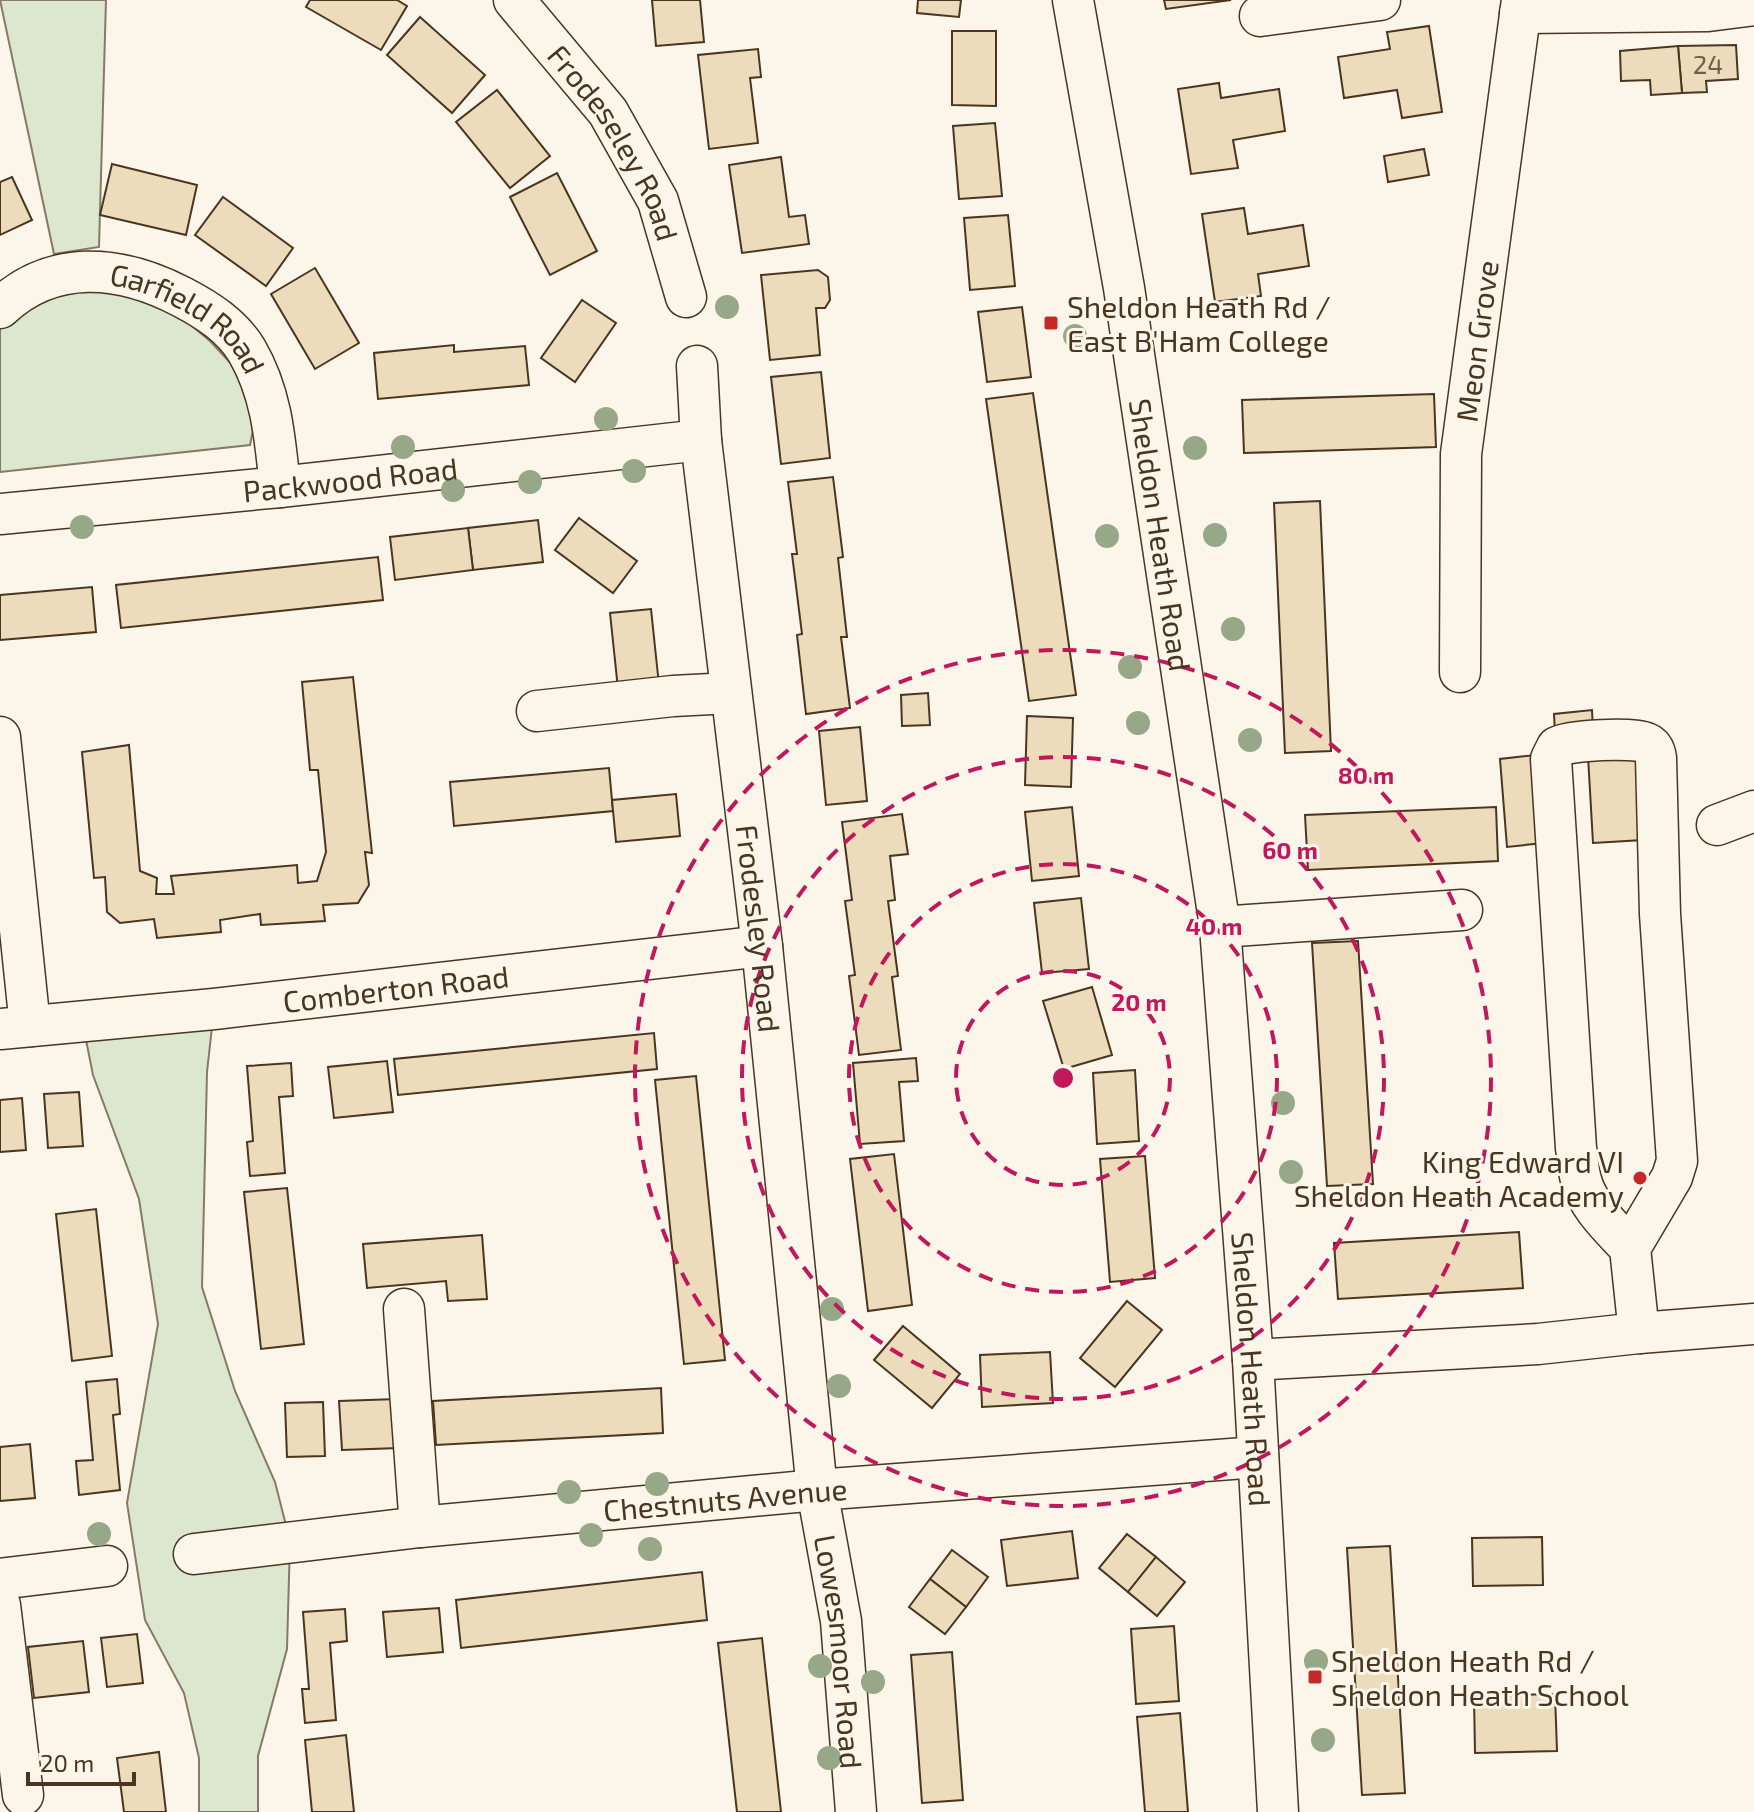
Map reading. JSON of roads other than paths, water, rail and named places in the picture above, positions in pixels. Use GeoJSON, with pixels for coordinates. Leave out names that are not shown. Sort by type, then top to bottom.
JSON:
{"type":"FeatureCollection","features":[{"type":"Feature","properties":{"kind":"street","name":"Sheldon Heath Road"},"geometry":{"type":"LineString","coordinates":[[1073,0],[1124,288],[1220,927],[1253,1360],[1278,1812]]}},
{"type":"Feature","properties":{"kind":"street"},"geometry":{"type":"LineString","coordinates":[[1260,16],[1380,0]]}},
{"type":"Feature","properties":{"kind":"street","name":"Frodeseley Road"},"geometry":{"type":"LineString","coordinates":[[517,1],[608,112],[658,201],[686,297]]}},
{"type":"Feature","properties":{"kind":"street","name":"Meon Grove"},"geometry":{"type":"LineString","coordinates":[[1460,672],[1461,454],[1521,6],[1708,11],[1754,5]]}},
{"type":"Feature","properties":{"kind":"street","name":"Garfield Road"},"geometry":{"type":"LineString","coordinates":[[0,308],[18,291],[65,273],[95,271],[118,273],[162,287],[202,307],[224,324],[245,348],[261,378],[273,417],[280,487]]}},
{"type":"Feature","properties":{"kind":"street","name":"Frodesley Road"},"geometry":{"type":"LineString","coordinates":[[697,366],[701,440],[762,946],[817,1490]]}},
{"type":"Feature","properties":{"kind":"street","name":"Packwood Road"},"geometry":{"type":"LineString","coordinates":[[0,514],[280,487],[701,440]]}},
{"type":"Feature","properties":{"kind":"street"},"geometry":{"type":"LineString","coordinates":[[537,711],[731,693]]}},
{"type":"Feature","properties":{"kind":"street","name":"Comberton Road"},"geometry":{"type":"LineString","coordinates":[[0,737],[15,1028],[245,1006],[762,946]]}},
{"type":"Feature","properties":{"kind":"street"},"geometry":{"type":"LineString","coordinates":[[1630,1248],[1672,1177],[1677,1161],[1660,914],[1656,758],[1655,751],[1644,742],[1573,742],[1557,747],[1551,759],[1576,1148],[1581,1181],[1587,1195],[1600,1215],[1630,1248],[1639,1333]]}},
{"type":"Feature","properties":{"kind":"street"},"geometry":{"type":"LineString","coordinates":[[1220,927],[1462,910]]}},
{"type":"Feature","properties":{"kind":"street"},"geometry":{"type":"LineString","coordinates":[[404,1309],[420,1527]]}},
{"type":"Feature","properties":{"kind":"street"},"geometry":{"type":"LineString","coordinates":[[1253,1360],[1538,1344],[1754,1324]]}},
{"type":"Feature","properties":{"kind":"street","name":"Chestnuts Avenue"},"geometry":{"type":"LineString","coordinates":[[194,1554],[420,1527],[817,1490],[1258,1457]]}},
{"type":"Feature","properties":{"kind":"street","name":"Lowesmoor Road"},"geometry":{"type":"LineString","coordinates":[[817,1490],[841,1621],[856,1812]]}},
{"type":"Feature","properties":{"kind":"street"},"geometry":{"type":"LineString","coordinates":[[0,1579],[107,1566]]}},
{"type":"Feature","properties":{"kind":"street"},"geometry":{"type":"LineString","coordinates":[[0,1605],[23,1795]]}},
{"type":"Feature","properties":{"kind":"place","name":"Sheldon Heath Rd / East B'Ham College"},"geometry":{"type":"Point","coordinates":[1051,323]}},
{"type":"Feature","properties":{"kind":"place","name":"King Edward VI Sheldon Heath Academy"},"geometry":{"type":"Point","coordinates":[1640,1178]}},
{"type":"Feature","properties":{"kind":"place","name":"Sheldon Heath Rd / Sheldon Heath School"},"geometry":{"type":"Point","coordinates":[1315,1677]}}]}
